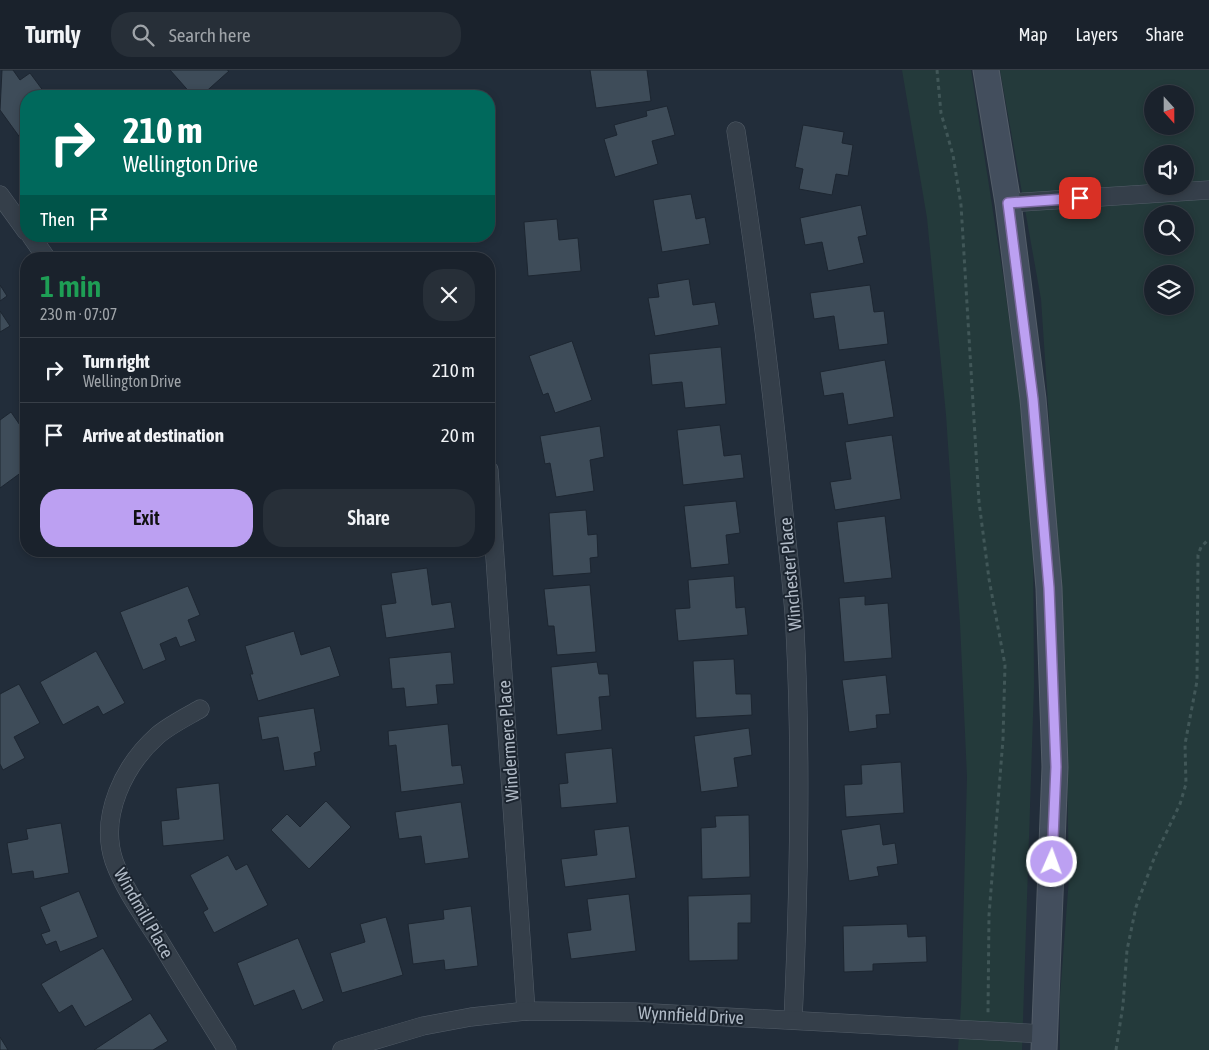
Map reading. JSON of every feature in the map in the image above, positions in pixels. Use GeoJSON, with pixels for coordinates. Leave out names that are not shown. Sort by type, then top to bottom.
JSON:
{"type":"FeatureCollection","features":[{"type":"Feature","properties":{"kind":"street"},"geometry":{"type":"LineString","coordinates":[[986,70],[1008,203],[1033,399],[1049,588],[1056,767],[1044,1042]]}},
{"type":"Feature","properties":{"kind":"street","name":"Winchester Place"},"geometry":{"type":"LineString","coordinates":[[736,131],[772,380],[795,629],[798,774],[797,925],[793,1020]]}},
{"type":"Feature","properties":{"kind":"street"},"geometry":{"type":"LineString","coordinates":[[1008,203],[1209,190]]}},
{"type":"Feature","properties":{"kind":"street"},"geometry":{"type":"LineString","coordinates":[[0,195],[20,222]]}},
{"type":"Feature","properties":{"kind":"street","name":"Windermere Place"},"geometry":{"type":"LineString","coordinates":[[495,557],[526,1011]]}},
{"type":"Feature","properties":{"kind":"street","name":"Windmill Place"},"geometry":{"type":"LineString","coordinates":[[200,709],[158,736],[130,769],[114,804],[109,826],[110,845],[114,861],[132,898],[226,1050]]}},
{"type":"Feature","properties":{"kind":"street","name":"Wynnfield Drive"},"geometry":{"type":"LineString","coordinates":[[342,1050],[423,1026],[471,1017],[526,1011],[612,1011],[793,1020],[1044,1042]]}},
{"type":"Feature","properties":{"kind":"path"},"geometry":{"type":"LineString","coordinates":[[937,70],[941,113],[953,155],[961,205],[980,502],[990,579],[1005,665],[1003,739],[989,915],[988,1017]]}},
{"type":"Feature","properties":{"kind":"path"},"geometry":{"type":"LineString","coordinates":[[1116,1050],[1123,1005],[1127,950],[1136,907],[1155,856],[1180,804],[1186,784],[1185,744],[1197,681],[1198,555],[1201,547],[1209,539]]}},
{"type":"Feature","properties":{"kind":"green space"},"geometry":{"type":"Polygon","coordinates":[[[902,70],[971,70],[1004,282],[1020,401],[1033,544],[1034,686],[1022,1050],[958,1050],[961,1006],[967,777],[960,623],[946,415],[927,218],[902,70]]]}},
{"type":"Feature","properties":{"kind":"green space"},"geometry":{"type":"Polygon","coordinates":[[[1000,70],[1209,70],[1209,1050],[1060,1050],[1060,996],[1069,878],[1065,659],[1041,299],[1000,70]]]}},
{"type":"Feature","properties":{"kind":"building"},"geometry":{"type":"Polygon","coordinates":[[[2,70],[13,70],[20,80],[30,73],[43,90],[20,90],[20,138],[0,110],[2,70]]]}},
{"type":"Feature","properties":{"kind":"building"},"geometry":{"type":"Polygon","coordinates":[[[170,70],[229,71],[208,90],[188,90],[170,70]]]}},
{"type":"Feature","properties":{"kind":"building"},"geometry":{"type":"Polygon","coordinates":[[[590,70],[647,70],[651,101],[596,108],[590,70]]]}},
{"type":"Feature","properties":{"kind":"building"},"geometry":{"type":"Polygon","coordinates":[[[667,106],[675,135],[652,141],[658,164],[615,177],[604,139],[617,135],[614,125],[647,116],[646,111],[667,106]]]}},
{"type":"Feature","properties":{"kind":"building"},"geometry":{"type":"Polygon","coordinates":[[[803,125],[844,132],[842,143],[853,145],[848,176],[836,174],[832,195],[799,189],[803,169],[795,167],[803,125]]]}},
{"type":"Feature","properties":{"kind":"building"},"geometry":{"type":"Polygon","coordinates":[[[691,194],[696,219],[705,217],[710,244],[662,252],[653,200],[691,194]]]}},
{"type":"Feature","properties":{"kind":"building"},"geometry":{"type":"Polygon","coordinates":[[[861,205],[867,235],[858,237],[864,263],[828,271],[822,242],[805,245],[800,218],[861,205]]]}},
{"type":"Feature","properties":{"kind":"building"},"geometry":{"type":"Polygon","coordinates":[[[557,219],[559,240],[578,238],[581,271],[528,276],[524,222],[557,219]]]}},
{"type":"Feature","properties":{"kind":"building"},"geometry":{"type":"Polygon","coordinates":[[[689,279],[693,305],[715,302],[719,325],[655,336],[648,298],[659,297],[657,284],[689,279]]]}},
{"type":"Feature","properties":{"kind":"building"},"geometry":{"type":"Polygon","coordinates":[[[0,285],[7,296],[0,301],[0,285]]]}},
{"type":"Feature","properties":{"kind":"building"},"geometry":{"type":"Polygon","coordinates":[[[870,285],[874,312],[884,311],[888,344],[839,350],[834,316],[814,319],[810,293],[870,285]]]}},
{"type":"Feature","properties":{"kind":"building"},"geometry":{"type":"Polygon","coordinates":[[[0,311],[10,326],[0,332],[0,311]]]}},
{"type":"Feature","properties":{"kind":"building"},"geometry":{"type":"Polygon","coordinates":[[[572,341],[592,400],[555,413],[548,393],[543,395],[529,356],[572,341]]]}},
{"type":"Feature","properties":{"kind":"building"},"geometry":{"type":"Polygon","coordinates":[[[721,347],[726,404],[685,408],[682,382],[652,385],[649,354],[721,347]]]}},
{"type":"Feature","properties":{"kind":"building"},"geometry":{"type":"Polygon","coordinates":[[[885,360],[894,417],[848,425],[843,393],[824,396],[820,372],[885,360]]]}},
{"type":"Feature","properties":{"kind":"building"},"geometry":{"type":"Polygon","coordinates":[[[11,412],[20,425],[20,473],[0,488],[0,420],[11,412]]]}},
{"type":"Feature","properties":{"kind":"building"},"geometry":{"type":"Polygon","coordinates":[[[720,425],[724,456],[741,454],[744,478],[683,485],[677,430],[720,425]]]}},
{"type":"Feature","properties":{"kind":"building"},"geometry":{"type":"Polygon","coordinates":[[[600,426],[604,457],[590,460],[594,491],[556,497],[550,463],[545,464],[540,436],[600,426]]]}},
{"type":"Feature","properties":{"kind":"building"},"geometry":{"type":"Polygon","coordinates":[[[892,435],[901,499],[835,510],[830,482],[851,479],[845,442],[892,435]]]}},
{"type":"Feature","properties":{"kind":"building"},"geometry":{"type":"Polygon","coordinates":[[[736,501],[740,533],[726,535],[729,564],[691,568],[684,506],[736,501]]]}},
{"type":"Feature","properties":{"kind":"building"},"geometry":{"type":"Polygon","coordinates":[[[586,510],[588,535],[597,534],[598,557],[590,558],[591,573],[553,576],[549,513],[586,510]]]}},
{"type":"Feature","properties":{"kind":"building"},"geometry":{"type":"Polygon","coordinates":[[[885,516],[892,578],[844,583],[837,522],[885,516]]]}},
{"type":"Feature","properties":{"kind":"building"},"geometry":{"type":"Polygon","coordinates":[[[427,568],[432,605],[451,602],[455,628],[386,638],[381,605],[396,603],[391,573],[427,568]]]}},
{"type":"Feature","properties":{"kind":"building"},"geometry":{"type":"Polygon","coordinates":[[[734,576],[736,608],[745,607],[748,635],[678,641],[675,609],[690,608],[688,580],[734,576]]]}},
{"type":"Feature","properties":{"kind":"building"},"geometry":{"type":"Polygon","coordinates":[[[590,585],[596,652],[557,655],[554,626],[548,626],[544,589],[590,585]]]}},
{"type":"Feature","properties":{"kind":"building"},"geometry":{"type":"Polygon","coordinates":[[[188,586],[200,615],[188,620],[196,641],[180,647],[176,637],[160,644],[166,660],[143,670],[120,612],[188,586]]]}},
{"type":"Feature","properties":{"kind":"building"},"geometry":{"type":"Polygon","coordinates":[[[865,596],[865,605],[888,603],[892,658],[844,662],[839,598],[865,596]]]}},
{"type":"Feature","properties":{"kind":"building"},"geometry":{"type":"Polygon","coordinates":[[[294,631],[301,655],[330,646],[340,676],[258,701],[250,674],[253,674],[245,646],[294,631]]]}},
{"type":"Feature","properties":{"kind":"building"},"geometry":{"type":"Polygon","coordinates":[[[96,651],[125,703],[103,715],[98,706],[63,725],[40,682],[96,651]]]}},
{"type":"Feature","properties":{"kind":"building"},"geometry":{"type":"Polygon","coordinates":[[[451,652],[454,684],[436,685],[438,704],[406,707],[404,688],[392,689],[389,658],[451,652]]]}},
{"type":"Feature","properties":{"kind":"building"},"geometry":{"type":"Polygon","coordinates":[[[734,659],[736,694],[751,694],[752,715],[696,718],[693,661],[734,659]]]}},
{"type":"Feature","properties":{"kind":"building"},"geometry":{"type":"Polygon","coordinates":[[[597,662],[599,674],[608,674],[610,696],[599,697],[602,730],[557,735],[551,667],[597,662]]]}},
{"type":"Feature","properties":{"kind":"building"},"geometry":{"type":"Polygon","coordinates":[[[886,675],[890,714],[876,715],[877,728],[849,732],[842,680],[886,675]]]}},
{"type":"Feature","properties":{"kind":"building"},"geometry":{"type":"Polygon","coordinates":[[[19,684],[40,723],[14,737],[25,758],[3,770],[0,764],[0,694],[19,684]]]}},
{"type":"Feature","properties":{"kind":"building"},"geometry":{"type":"Polygon","coordinates":[[[314,708],[321,751],[314,753],[316,766],[284,771],[278,737],[262,740],[258,717],[314,708]]]}},
{"type":"Feature","properties":{"kind":"building"},"geometry":{"type":"Polygon","coordinates":[[[448,724],[452,766],[461,765],[464,784],[401,792],[396,745],[389,746],[388,731],[448,724]]]}},
{"type":"Feature","properties":{"kind":"building"},"geometry":{"type":"Polygon","coordinates":[[[749,728],[752,755],[734,758],[738,787],[701,792],[694,736],[749,728]]]}},
{"type":"Feature","properties":{"kind":"building"},"geometry":{"type":"Polygon","coordinates":[[[612,748],[617,803],[561,808],[559,784],[568,783],[565,753],[612,748]]]}},
{"type":"Feature","properties":{"kind":"building"},"geometry":{"type":"Polygon","coordinates":[[[901,762],[904,813],[846,817],[844,785],[862,784],[861,765],[901,762]]]}},
{"type":"Feature","properties":{"kind":"building"},"geometry":{"type":"Polygon","coordinates":[[[219,783],[224,840],[163,846],[161,821],[179,819],[176,788],[219,783]]]}},
{"type":"Feature","properties":{"kind":"building"},"geometry":{"type":"Polygon","coordinates":[[[326,801],[351,827],[309,869],[271,830],[287,814],[300,827],[326,801]]]}},
{"type":"Feature","properties":{"kind":"building"},"geometry":{"type":"Polygon","coordinates":[[[461,802],[469,858],[425,864],[421,836],[399,839],[395,812],[461,802]]]}},
{"type":"Feature","properties":{"kind":"building"},"geometry":{"type":"Polygon","coordinates":[[[749,815],[750,877],[702,879],[701,828],[716,827],[715,816],[749,815]]]}},
{"type":"Feature","properties":{"kind":"building"},"geometry":{"type":"Polygon","coordinates":[[[61,823],[69,873],[34,879],[33,871],[12,874],[7,843],[28,839],[26,829],[61,823]]]}},
{"type":"Feature","properties":{"kind":"building"},"geometry":{"type":"Polygon","coordinates":[[[880,824],[883,845],[895,843],[898,864],[877,867],[879,876],[849,881],[841,830],[880,824]]]}},
{"type":"Feature","properties":{"kind":"building"},"geometry":{"type":"Polygon","coordinates":[[[629,826],[636,878],[565,887],[561,859],[597,855],[594,830],[629,826]]]}},
{"type":"Feature","properties":{"kind":"building"},"geometry":{"type":"Polygon","coordinates":[[[228,855],[236,870],[247,864],[268,905],[214,933],[203,912],[208,909],[190,875],[228,855]]]}},
{"type":"Feature","properties":{"kind":"building"},"geometry":{"type":"Polygon","coordinates":[[[79,891],[98,937],[60,952],[56,941],[46,945],[41,934],[50,931],[40,907],[79,891]]]}},
{"type":"Feature","properties":{"kind":"building"},"geometry":{"type":"Polygon","coordinates":[[[629,894],[636,951],[571,959],[567,933],[591,930],[587,899],[629,894]]]}},
{"type":"Feature","properties":{"kind":"building"},"geometry":{"type":"Polygon","coordinates":[[[751,894],[751,923],[738,923],[738,960],[689,961],[688,896],[751,894]]]}},
{"type":"Feature","properties":{"kind":"building"},"geometry":{"type":"Polygon","coordinates":[[[471,906],[478,966],[445,970],[444,960],[413,964],[408,924],[444,919],[443,910],[471,906]]]}},
{"type":"Feature","properties":{"kind":"building"},"geometry":{"type":"Polygon","coordinates":[[[386,917],[403,975],[342,993],[330,953],[365,942],[360,924],[386,917]]]}},
{"type":"Feature","properties":{"kind":"building"},"geometry":{"type":"Polygon","coordinates":[[[907,924],[908,937],[926,936],[927,962],[873,964],[873,971],[844,972],[843,926],[907,924]]]}},
{"type":"Feature","properties":{"kind":"building"},"geometry":{"type":"Polygon","coordinates":[[[298,938],[324,1001],[302,1010],[294,990],[254,1006],[237,963],[298,938]]]}},
{"type":"Feature","properties":{"kind":"building"},"geometry":{"type":"Polygon","coordinates":[[[103,948],[133,1000],[85,1027],[72,1005],[59,1013],[41,984],[103,948]]]}},
{"type":"Feature","properties":{"kind":"building"},"geometry":{"type":"Polygon","coordinates":[[[150,1013],[168,1041],[153,1050],[94,1050],[150,1013]]]}},
{"type":"Feature","properties":{"kind":"building"},"geometry":{"type":"Polygon","coordinates":[[[0,1037],[8,1050],[0,1050],[0,1037]]]}},
{"type":"Feature","properties":{"kind":"route"},"geometry":{"type":"LineString","coordinates":[[1052,862],[1056,767],[1049,588],[1033,399],[1008,203],[1080,198]]}}]}
